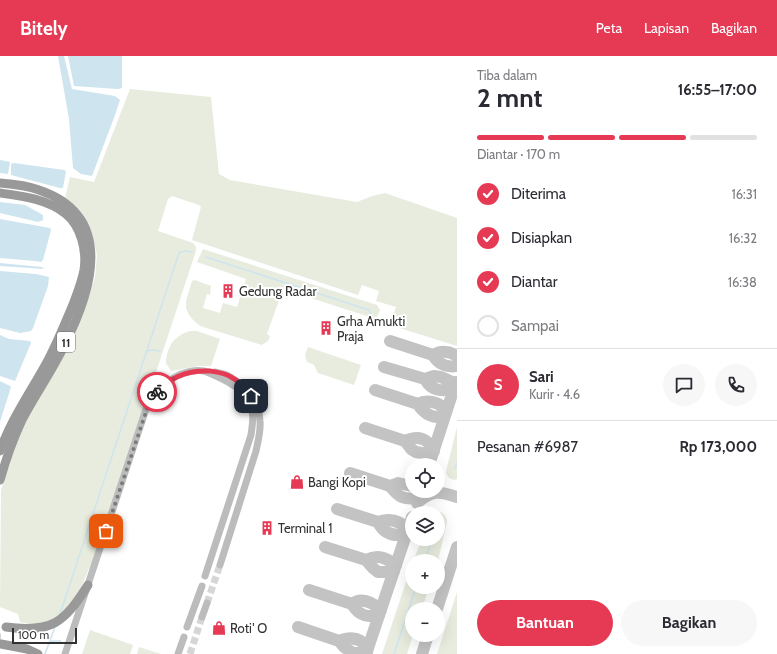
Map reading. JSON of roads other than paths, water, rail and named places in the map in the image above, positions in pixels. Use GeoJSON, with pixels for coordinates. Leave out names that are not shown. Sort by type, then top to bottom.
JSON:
{"type":"FeatureCollection","features":[{"type":"Feature","properties":{"kind":"highway","name":"11"},"geometry":{"type":"LineString","coordinates":[[0,183],[25,186],[57,197],[62,211],[73,221],[82,240],[84,255],[83,276],[62,331],[48,360],[10,428],[0,451]]}},
{"type":"Feature","properties":{"kind":"highway","name":"11"},"geometry":{"type":"LineString","coordinates":[[0,193],[32,198],[50,204],[70,207],[81,220],[88,235],[91,244],[92,262],[88,287],[65,345],[23,419],[10,448],[0,480]]}},
{"type":"Feature","properties":{"kind":"highway"},"geometry":{"type":"LineString","coordinates":[[6,627],[31,628],[52,624],[61,620],[77,603],[88,585]]}},
{"type":"Feature","properties":{"kind":"highway"},"geometry":{"type":"LineString","coordinates":[[1,641],[38,654]]}},
{"type":"Feature","properties":{"kind":"street"},"geometry":{"type":"LineString","coordinates":[[205,371],[238,388],[247,399],[252,411],[253,423],[242,465],[205,576]]}},
{"type":"Feature","properties":{"kind":"street"},"geometry":{"type":"LineString","coordinates":[[66,654],[148,406],[157,391],[175,377],[187,372],[217,372],[230,376],[241,384],[251,396],[258,410],[260,420],[260,434],[256,451],[220,566]]}},
{"type":"Feature","properties":{"kind":"street"},"geometry":{"type":"LineString","coordinates":[[242,465],[256,451]]}},
{"type":"Feature","properties":{"kind":"street"},"geometry":{"type":"LineString","coordinates":[[187,627],[202,586]]}},
{"type":"Feature","properties":{"kind":"street"},"geometry":{"type":"LineString","coordinates":[[202,617],[207,604]]}},
{"type":"Feature","properties":{"kind":"street"},"geometry":{"type":"LineString","coordinates":[[178,654],[184,637]]}},
{"type":"Feature","properties":{"kind":"water"},"geometry":{"type":"Polygon","coordinates":[[[58,56],[64,56],[72,89],[115,96],[120,100],[92,176],[81,174],[73,168],[69,119],[58,56]]]}},
{"type":"Feature","properties":{"kind":"water"},"geometry":{"type":"Polygon","coordinates":[[[68,56],[122,56],[122,88],[74,86],[68,56]]]}},
{"type":"Feature","properties":{"kind":"water"},"geometry":{"type":"Polygon","coordinates":[[[0,160],[10,162],[8,174],[0,173],[0,160]]]}},
{"type":"Feature","properties":{"kind":"water"},"geometry":{"type":"Polygon","coordinates":[[[14,163],[66,171],[63,188],[11,175],[11,164],[14,163]]]}},
{"type":"Feature","properties":{"kind":"water"},"geometry":{"type":"Polygon","coordinates":[[[0,202],[25,205],[43,215],[43,220],[38,222],[0,213],[0,202]]]}},
{"type":"Feature","properties":{"kind":"water"},"geometry":{"type":"Polygon","coordinates":[[[0,219],[50,228],[51,230],[43,260],[41,262],[0,258],[0,219]]]}},
{"type":"Feature","properties":{"kind":"water"},"geometry":{"type":"Polygon","coordinates":[[[0,263],[42,267],[44,269],[0,266],[0,263]]]}},
{"type":"Feature","properties":{"kind":"water"},"geometry":{"type":"Polygon","coordinates":[[[0,271],[36,274],[49,277],[48,286],[31,331],[20,333],[0,328],[0,271]]]}},
{"type":"Feature","properties":{"kind":"water"},"geometry":{"type":"Polygon","coordinates":[[[0,335],[9,339],[30,341],[31,343],[15,381],[0,376],[0,335]]]}},
{"type":"Feature","properties":{"kind":"water"},"geometry":{"type":"Polygon","coordinates":[[[0,381],[11,387],[0,422],[0,381]]]}},
{"type":"Feature","properties":{"kind":"waterway"},"geometry":{"type":"LineString","coordinates":[[60,614],[178,256],[180,252],[192,252]]}},
{"type":"Feature","properties":{"kind":"waterway"},"geometry":{"type":"LineString","coordinates":[[206,257],[369,310],[371,320]]}},
{"type":"Feature","properties":{"kind":"waterway"},"geometry":{"type":"LineString","coordinates":[[146,351],[160,351]]}},
{"type":"Feature","properties":{"kind":"waterway"},"geometry":{"type":"LineString","coordinates":[[455,468],[457,463]]}},
{"type":"Feature","properties":{"kind":"waterway"},"geometry":{"type":"LineString","coordinates":[[90,521],[97,519],[104,521]]}},
{"type":"Feature","properties":{"kind":"waterway"},"geometry":{"type":"LineString","coordinates":[[427,554],[430,546]]}},
{"type":"Feature","properties":{"kind":"waterway"},"geometry":{"type":"LineString","coordinates":[[394,654],[414,594]]}},
{"type":"Feature","properties":{"kind":"waterway"},"geometry":{"type":"LineString","coordinates":[[45,654],[55,627]]}},
{"type":"Feature","properties":{"kind":"waterway"},"geometry":{"type":"LineString","coordinates":[[50,641],[61,641]]}},
{"type":"Feature","properties":{"kind":"tunnel"},"geometry":{"type":"LineString","coordinates":[[207,603],[220,565]]}},
{"type":"Feature","properties":{"kind":"tunnel"},"geometry":{"type":"LineString","coordinates":[[190,654],[202,617]]}},
{"type":"Feature","properties":{"kind":"place","name":"Gedung Radar"},"geometry":{"type":"Point","coordinates":[228,291]}},
{"type":"Feature","properties":{"kind":"place","name":"Grha Amukti Praja"},"geometry":{"type":"Point","coordinates":[326,328]}},
{"type":"Feature","properties":{"kind":"place","name":"Bangi Kopi"},"geometry":{"type":"Point","coordinates":[297,482]}},
{"type":"Feature","properties":{"kind":"place","name":"Terminal 1"},"geometry":{"type":"Point","coordinates":[267,528]}},
{"type":"Feature","properties":{"kind":"place","name":"Roti' O"},"geometry":{"type":"Point","coordinates":[219,628]}}]}
